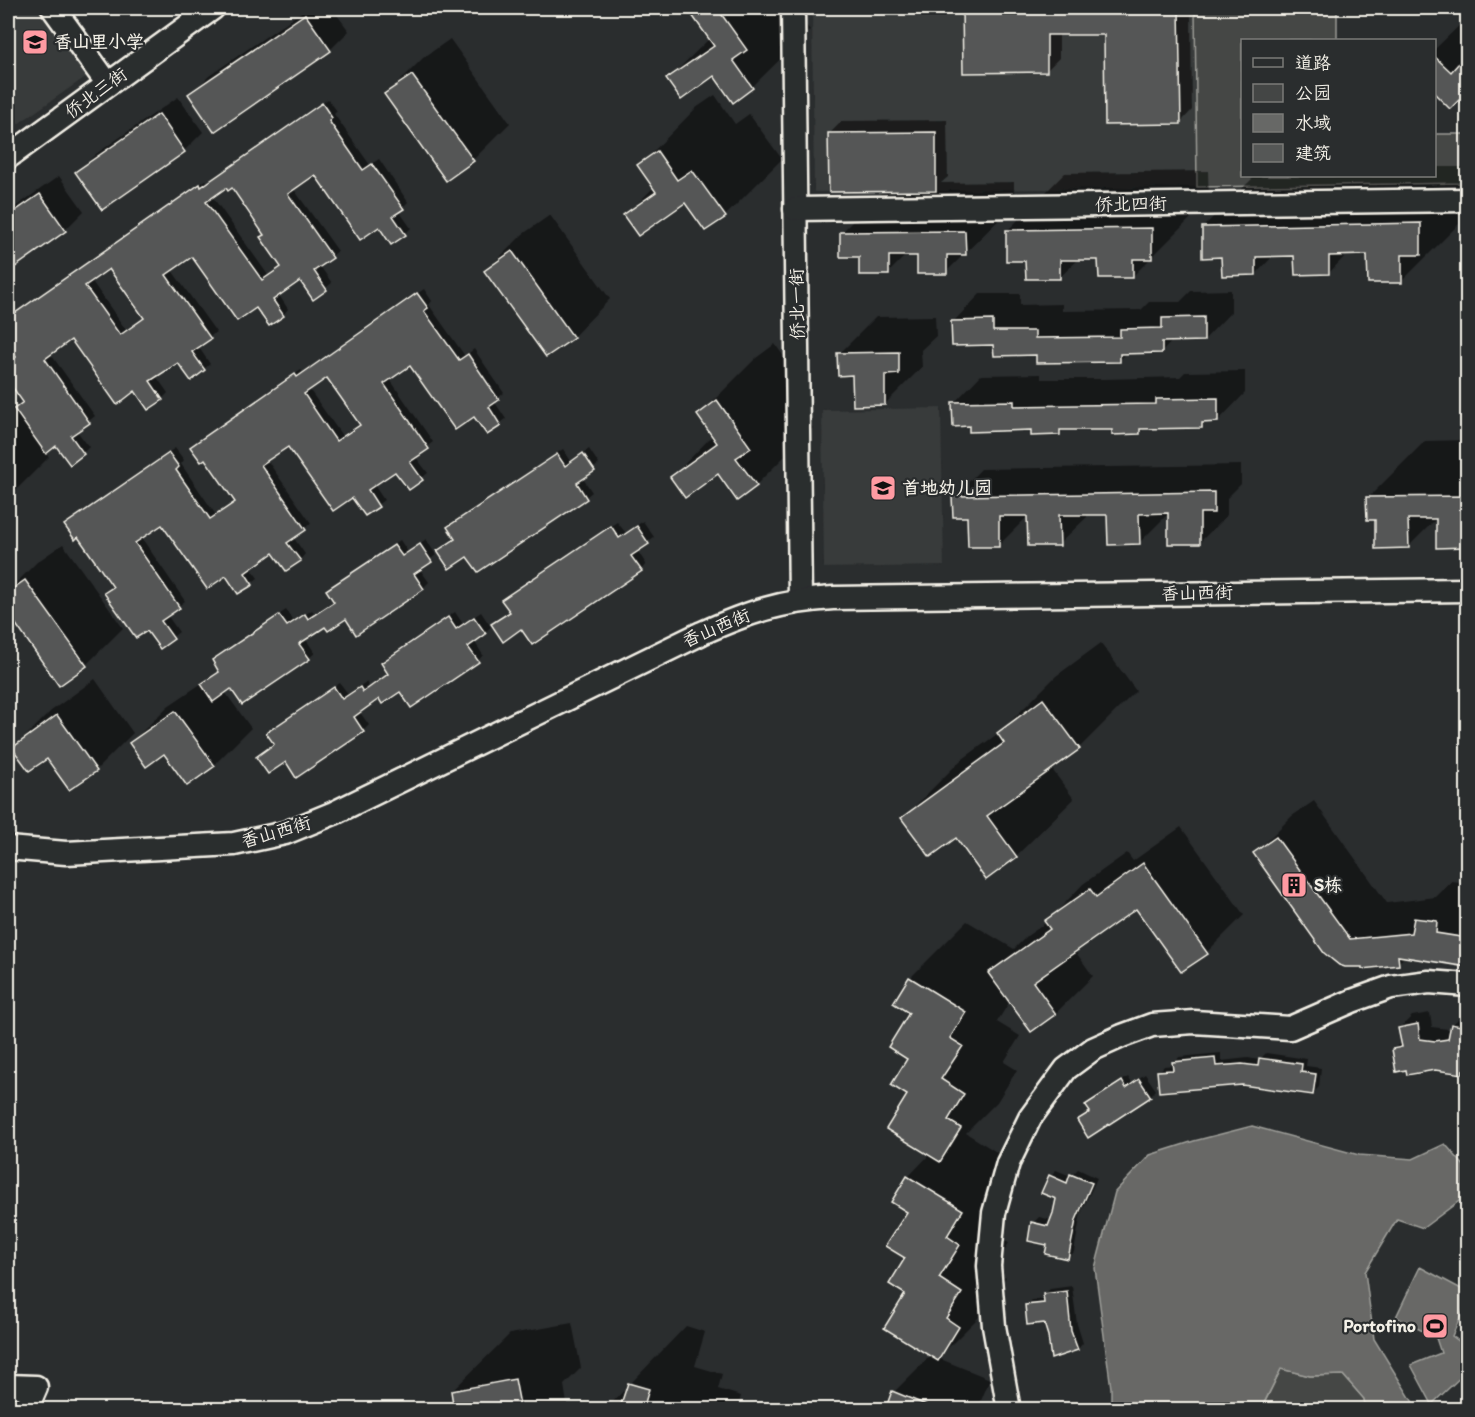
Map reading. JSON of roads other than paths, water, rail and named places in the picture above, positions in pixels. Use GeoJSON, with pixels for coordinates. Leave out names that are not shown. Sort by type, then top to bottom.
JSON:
{"type":"FeatureCollection","features":[{"type":"Feature","properties":{"kind":"street"},"geometry":{"type":"LineString","coordinates":[[53,8],[108,84]]}},
{"type":"Feature","properties":{"kind":"street","name":"侨北三街"},"geometry":{"type":"LineString","coordinates":[[8,157],[213,8]]}},
{"type":"Feature","properties":{"kind":"street","name":"侨北一街"},"geometry":{"type":"LineString","coordinates":[[793,8],[800,600]]}},
{"type":"Feature","properties":{"kind":"street","name":"侨北四街"},"geometry":{"type":"LineString","coordinates":[[795,209],[1467,200]]}},
{"type":"Feature","properties":{"kind":"street","name":"香山西街"},"geometry":{"type":"LineString","coordinates":[[8,848],[66,854],[209,847],[260,839],[285,832],[334,813],[712,628],[770,606],[800,600],[1467,590]]}},
{"type":"Feature","properties":{"kind":"street"},"geometry":{"type":"LineString","coordinates":[[1009,1410],[993,1316],[989,1266],[994,1213],[1008,1163],[1030,1118],[1066,1070],[1093,1049],[1152,1026],[1194,1022],[1290,1028],[1390,987],[1429,982],[1467,985]]}},
{"type":"Feature","properties":{"kind":"street"},"geometry":{"type":"LineString","coordinates":[[8,1386],[36,1387],[26,1410]]}},
{"type":"Feature","properties":{"kind":"water"},"geometry":{"type":"Polygon","coordinates":[[[1252,1126],[1359,1155],[1413,1159],[1445,1144],[1467,1169],[1467,1195],[1423,1228],[1397,1219],[1365,1272],[1374,1339],[1417,1409],[1366,1409],[1364,1399],[1343,1375],[1310,1376],[1281,1369],[1261,1409],[1111,1409],[1111,1388],[1095,1268],[1115,1192],[1150,1155],[1252,1126]]]}},
{"type":"Feature","properties":{"kind":"water","name":"Portofino"},"geometry":{"type":"Polygon","coordinates":[[[1420,1267],[1467,1292],[1467,1302],[1452,1336],[1467,1347],[1467,1371],[1432,1404],[1411,1365],[1441,1353],[1436,1338],[1396,1317],[1420,1267]]]}},
{"type":"Feature","properties":{"kind":"place","name":"香山里小学"},"geometry":{"type":"Point","coordinates":[35,42]}},
{"type":"Feature","properties":{"kind":"place","name":"首地幼儿园"},"geometry":{"type":"Point","coordinates":[883,488]}},
{"type":"Feature","properties":{"kind":"place","name":"S栋"},"geometry":{"type":"Point","coordinates":[1294,885]}},
{"type":"Feature","properties":{"kind":"place","name":"Portofino"},"geometry":{"type":"Point","coordinates":[1435,1326]}}]}
